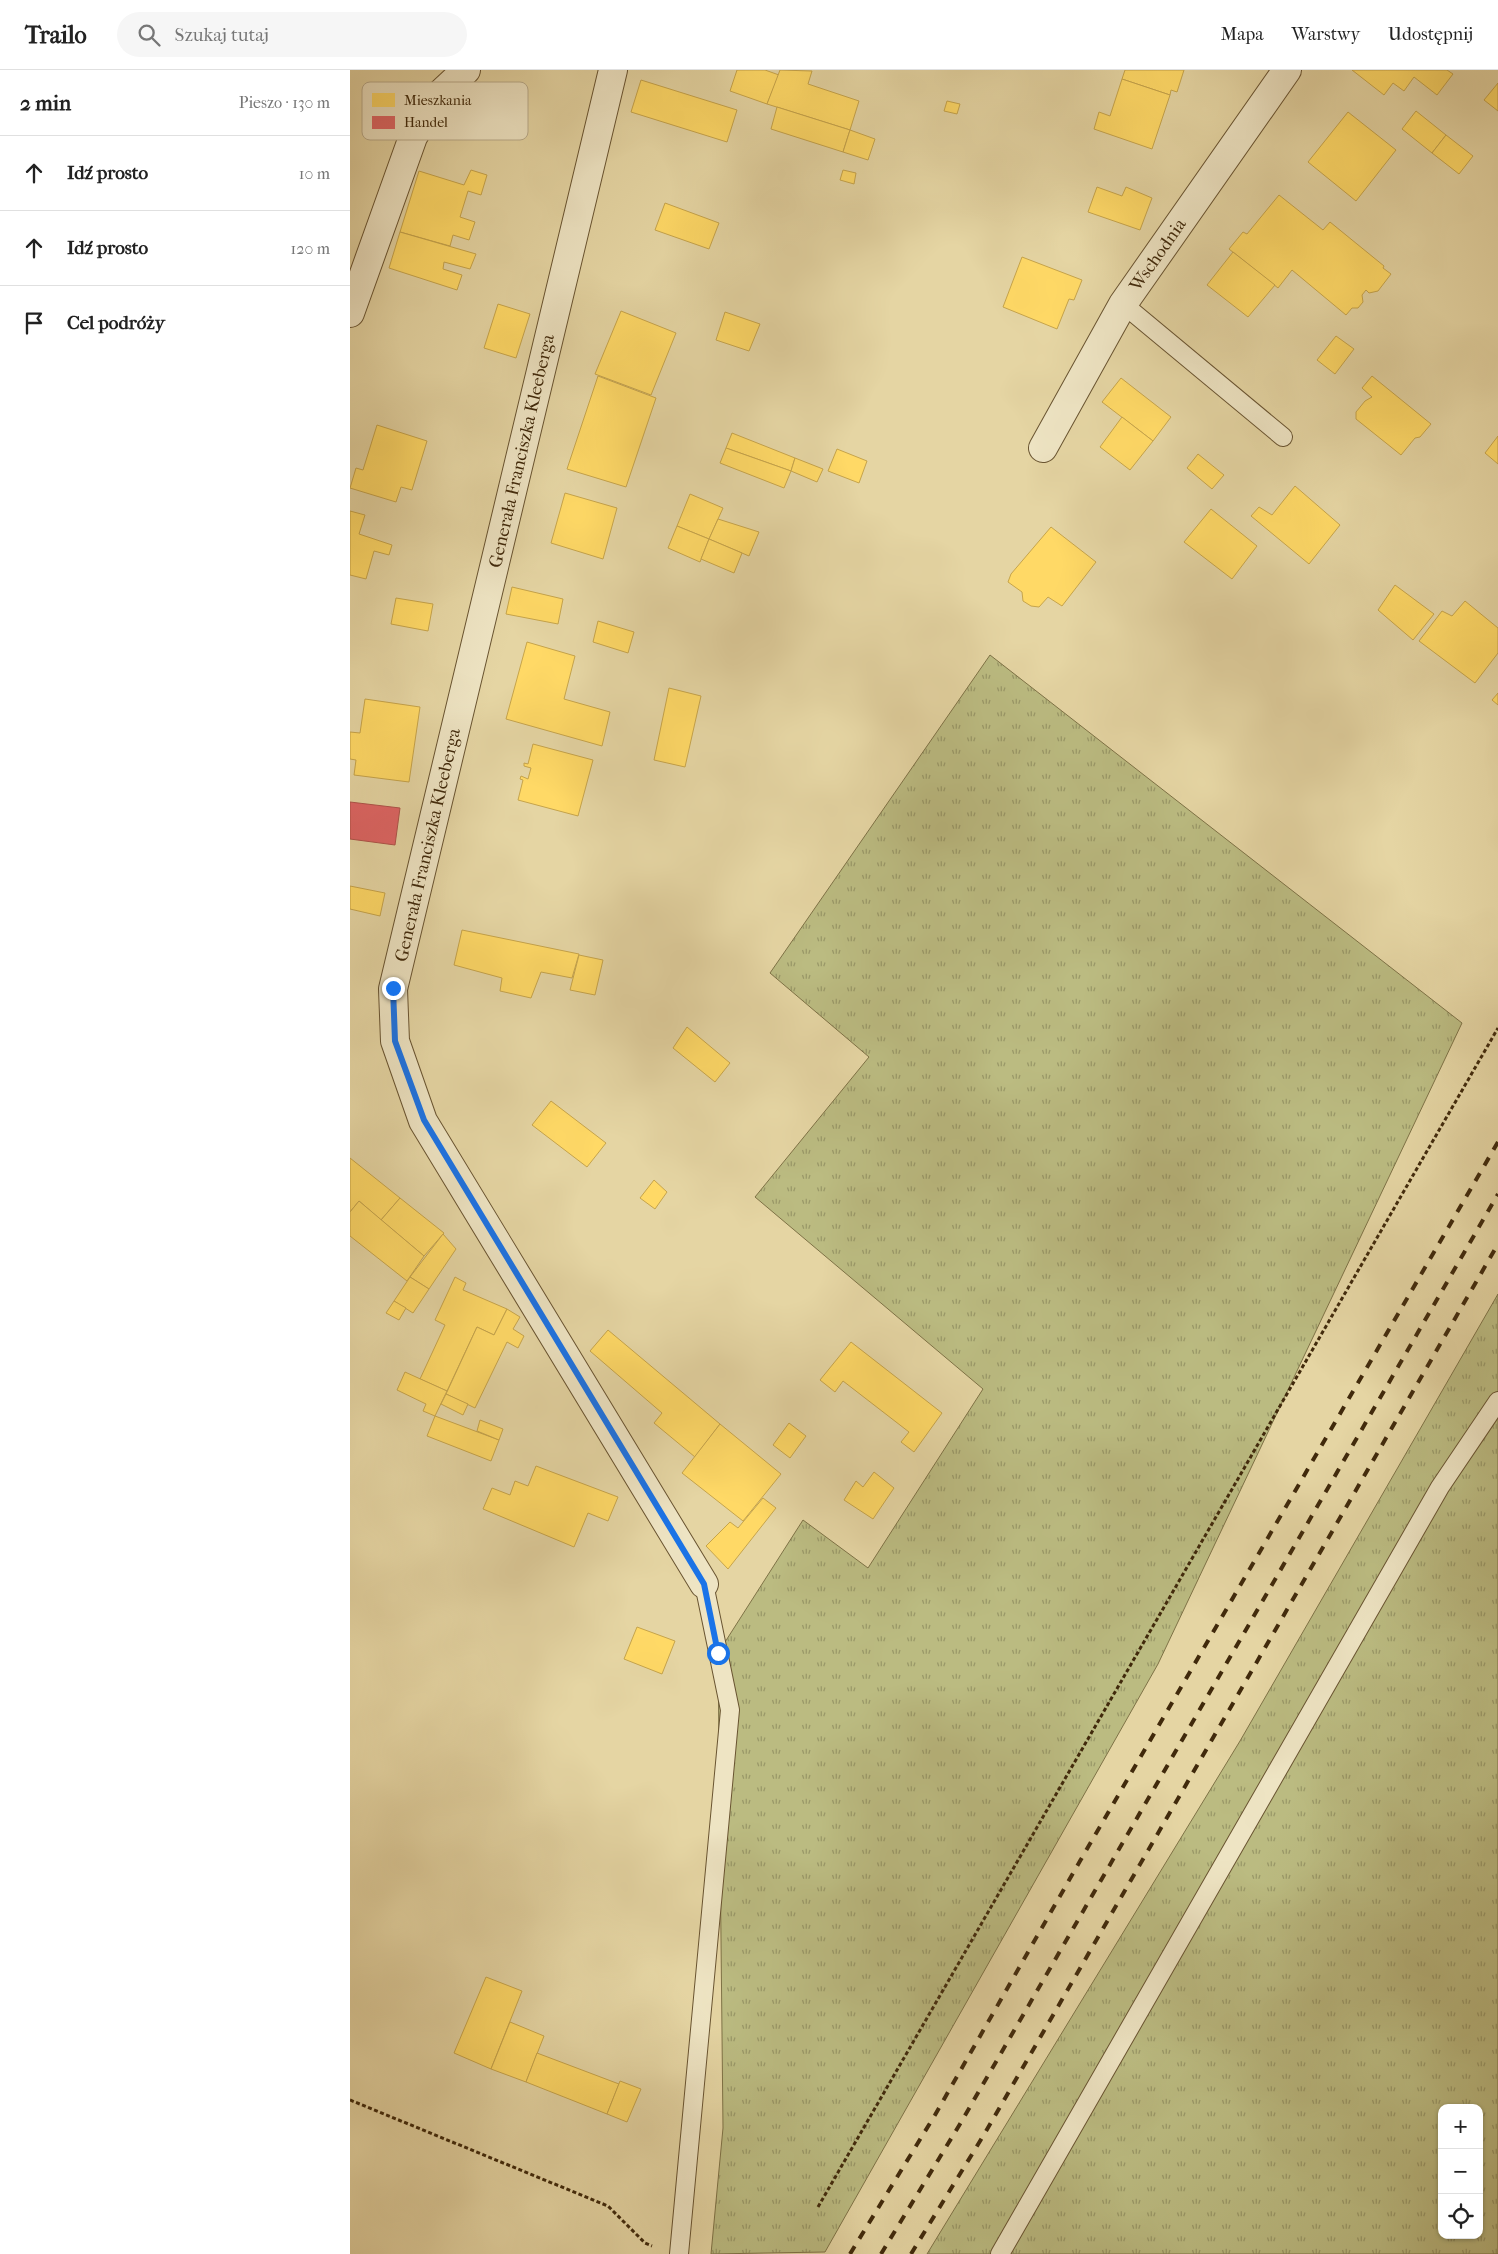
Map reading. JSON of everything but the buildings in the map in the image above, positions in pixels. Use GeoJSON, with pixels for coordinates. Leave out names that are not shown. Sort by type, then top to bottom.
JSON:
{"type":"FeatureCollection","features":[{"type":"Feature","properties":{"kind":"street"},"geometry":{"type":"LineString","coordinates":[[453,82],[466,70]]}},
{"type":"Feature","properties":{"kind":"street","name":"Generała Franciszka Kleeberga"},"geometry":{"type":"LineString","coordinates":[[613,70],[393,988],[395,1041],[424,1120],[704,1584]]}},
{"type":"Feature","properties":{"kind":"street","name":"Wschodnia"},"geometry":{"type":"LineString","coordinates":[[1042,448],[1123,304],[1287,70]]}},
{"type":"Feature","properties":{"kind":"street"},"geometry":{"type":"LineString","coordinates":[[350,313],[412,140]]}},
{"type":"Feature","properties":{"kind":"lane"},"geometry":{"type":"LineString","coordinates":[[1123,304],[1284,437]]}},
{"type":"Feature","properties":{"kind":"lane"},"geometry":{"type":"LineString","coordinates":[[1000,2254],[1440,1487],[1498,1401]]}},
{"type":"Feature","properties":{"kind":"lane"},"geometry":{"type":"LineString","coordinates":[[679,2254],[730,1710],[704,1584]]}},
{"type":"Feature","properties":{"kind":"path"},"geometry":{"type":"LineString","coordinates":[[818,2207],[1498,1028]]}},
{"type":"Feature","properties":{"kind":"path"},"geometry":{"type":"LineString","coordinates":[[350,2100],[608,2206],[645,2243],[661,2248]]}},
{"type":"Feature","properties":{"kind":"green space"},"geometry":{"type":"Polygon","coordinates":[[[990,655],[1462,1023],[1158,1664],[825,2252],[711,2254],[723,2128],[718,1653],[803,1520],[868,1568],[983,1389],[755,1197],[869,1057],[770,973],[990,655]]]}},
{"type":"Feature","properties":{"kind":"green space"},"geometry":{"type":"Polygon","coordinates":[[[1498,1294],[1498,2254],[927,2254],[1240,1741],[1498,1294]]]}},
{"type":"Feature","properties":{"kind":"railway"},"geometry":{"type":"LineString","coordinates":[[850,2254],[935,2115],[1080,1861],[1498,1142]]}},
{"type":"Feature","properties":{"kind":"railway"},"geometry":{"type":"LineString","coordinates":[[881,2254],[960,2124],[1498,1194]]}},
{"type":"Feature","properties":{"kind":"railway"},"geometry":{"type":"LineString","coordinates":[[911,2254],[985,2133],[1498,1244]]}},
{"type":"Feature","properties":{"kind":"route"},"geometry":{"type":"LineString","coordinates":[[393,988],[395,1041],[424,1120],[704,1584],[718,1653]]}}]}
